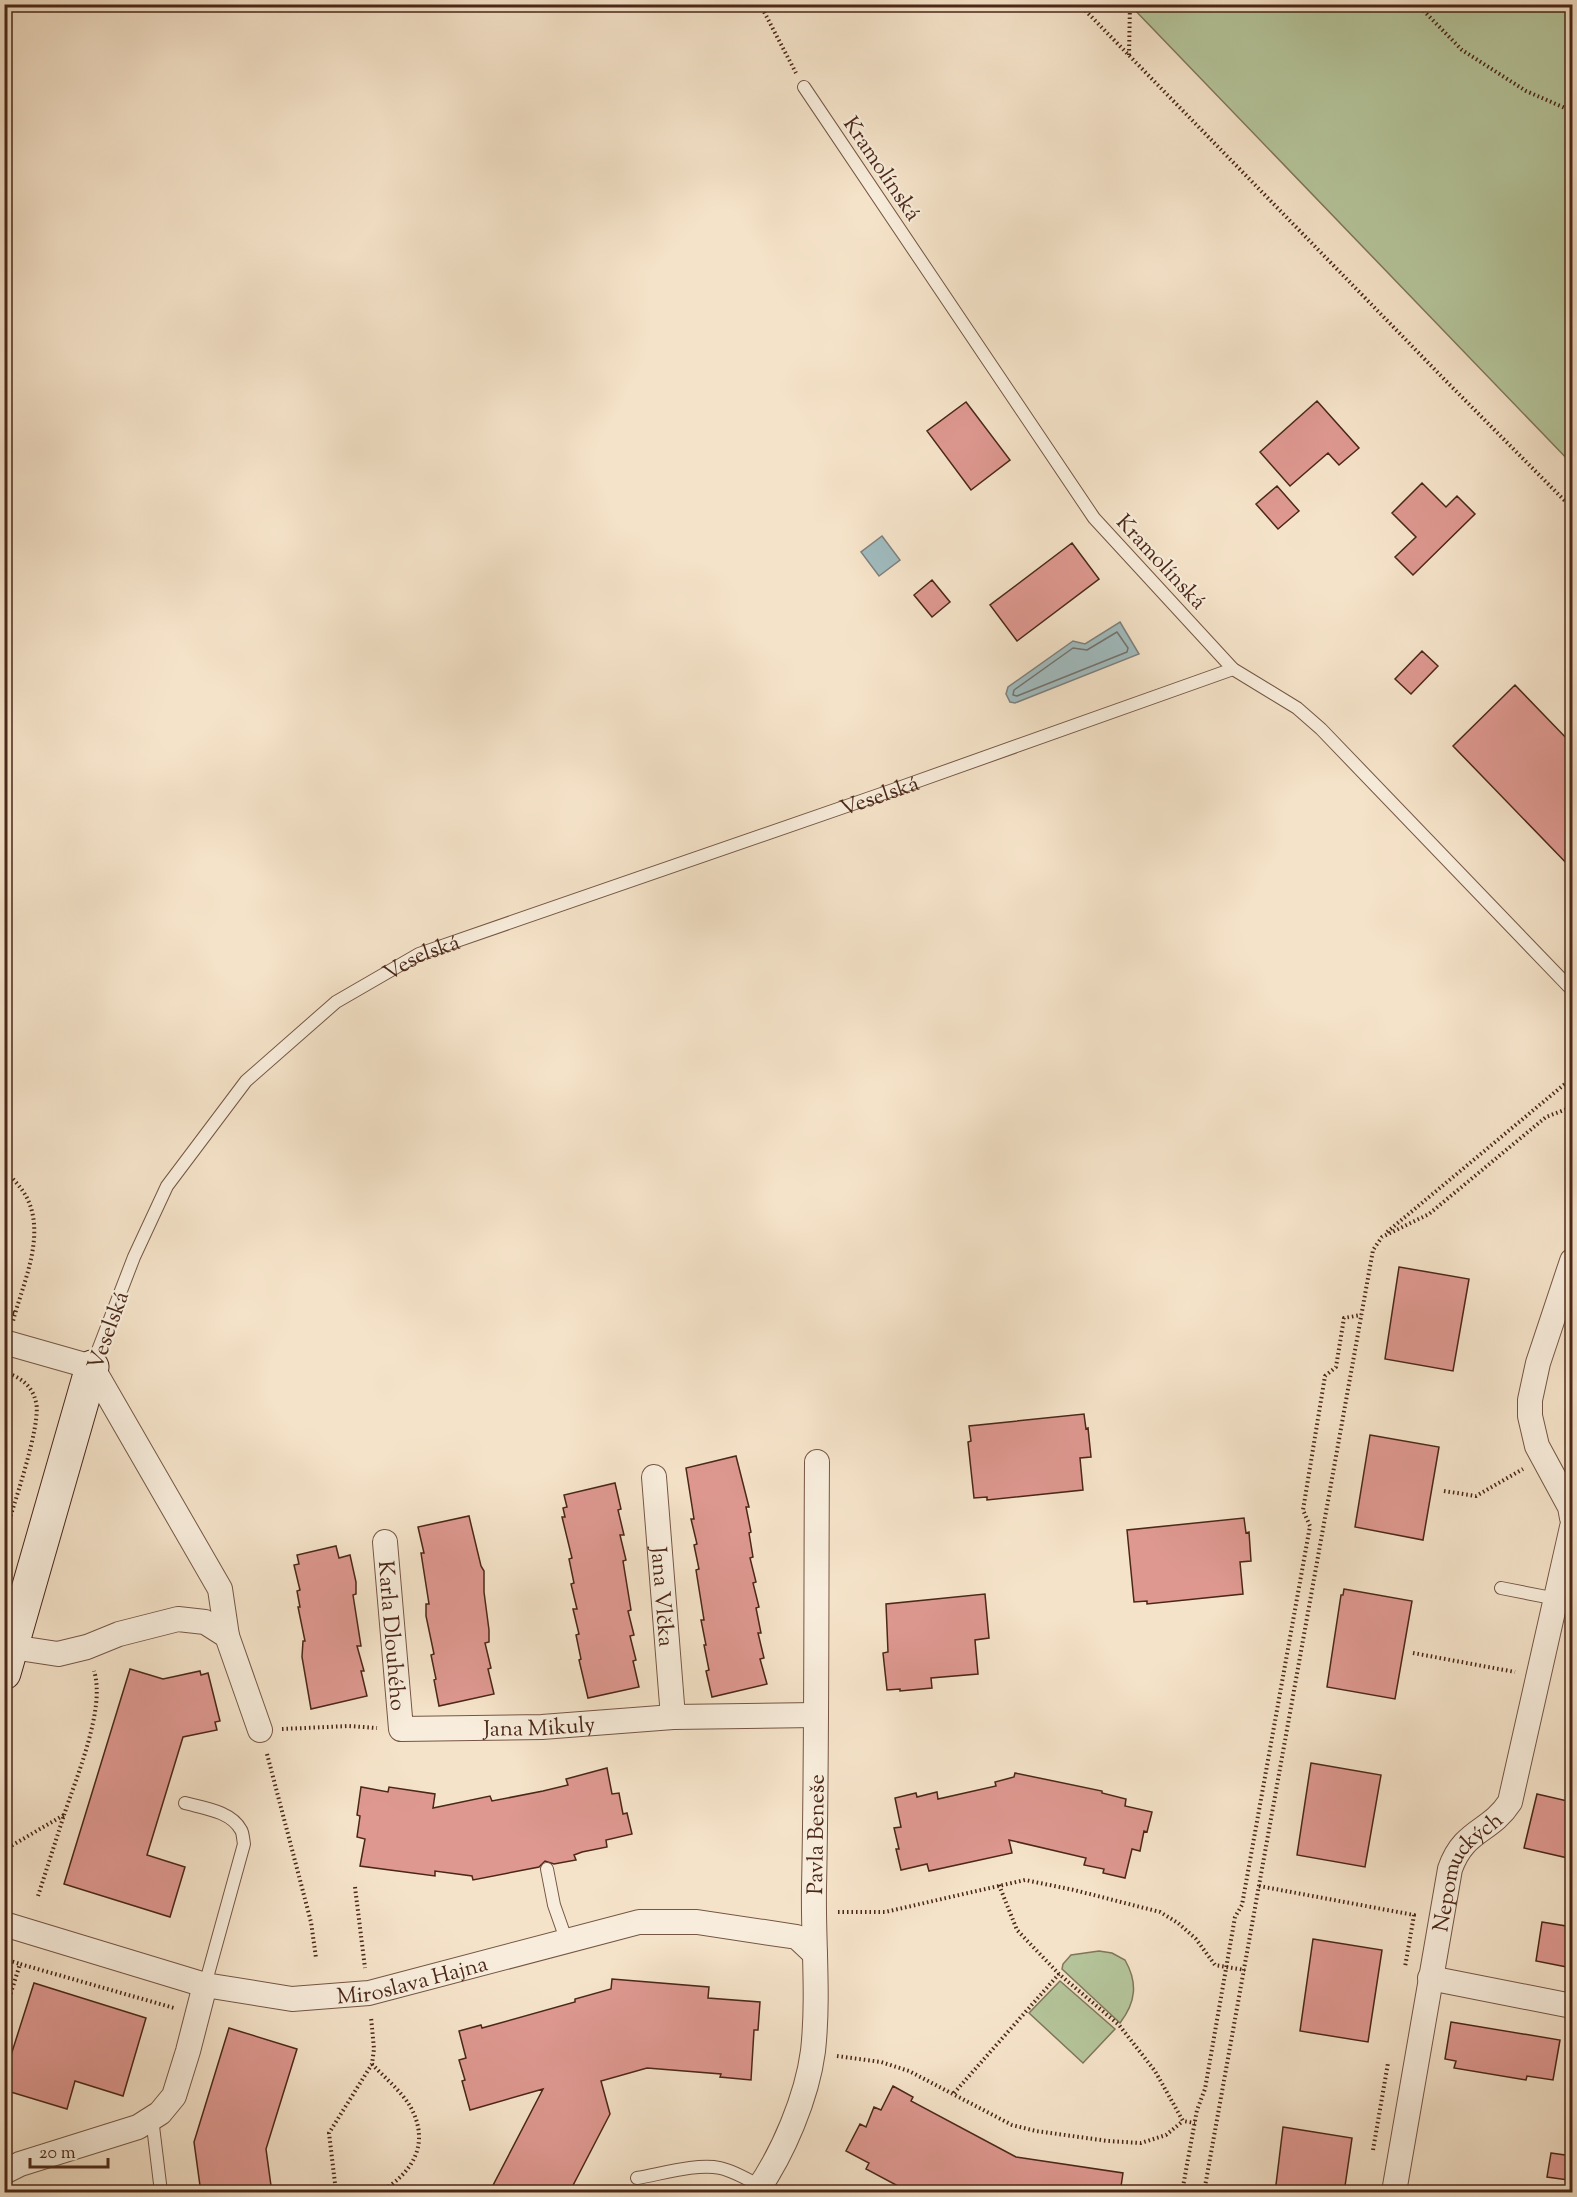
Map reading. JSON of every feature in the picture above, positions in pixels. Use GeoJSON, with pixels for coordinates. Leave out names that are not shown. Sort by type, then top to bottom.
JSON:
{"type":"FeatureCollection","features":[{"type":"Feature","properties":{"kind":"street"},"geometry":{"type":"LineString","coordinates":[[1570,1504],[1537,1446],[1530,1416],[1533,1381],[1572,1261]]}},
{"type":"Feature","properties":{"kind":"street"},"geometry":{"type":"LineString","coordinates":[[6,1342],[92,1367],[220,1589],[227,1636],[260,1730]]}},
{"type":"Feature","properties":{"kind":"street","name":"Veselská"},"geometry":{"type":"LineString","coordinates":[[8,1660],[92,1367]]}},
{"type":"Feature","properties":{"kind":"street","name":"Pavla Beneše"},"geometry":{"type":"LineString","coordinates":[[762,2191],[800,2104],[813,2052],[817,1988],[814,1910],[817,1462]]}},
{"type":"Feature","properties":{"kind":"street","name":"Jana Vlčka"},"geometry":{"type":"LineString","coordinates":[[654,1477],[673,1717]]}},
{"type":"Feature","properties":{"kind":"street","name":"Nepomuckých"},"geometry":{"type":"LineString","coordinates":[[1394,2193],[1448,1878],[1454,1859],[1464,1842],[1494,1821],[1510,1802],[1572,1527]]}},
{"type":"Feature","properties":{"kind":"street","name":"Karla Dlouhého"},"geometry":{"type":"LineString","coordinates":[[385,1542],[401,1729]]}},
{"type":"Feature","properties":{"kind":"street"},"geometry":{"type":"LineString","coordinates":[[8,1660],[58,1654],[87,1647],[119,1634],[178,1619],[206,1622],[227,1636]]}},
{"type":"Feature","properties":{"kind":"street","name":"Jana Mikuly"},"geometry":{"type":"LineString","coordinates":[[401,1729],[542,1727],[673,1717],[816,1715]]}},
{"type":"Feature","properties":{"kind":"street","name":"Miroslava Hajna"},"geometry":{"type":"LineString","coordinates":[[4,1924],[205,1985],[292,2000],[369,1994],[639,1922],[697,1922],[797,1937],[815,1954]]}},
{"type":"Feature","properties":{"kind":"street"},"geometry":{"type":"LineString","coordinates":[[1430,1978],[1572,2006]]}},
{"type":"Feature","properties":{"kind":"street"},"geometry":{"type":"LineString","coordinates":[[4,2172],[20,2164],[138,2127],[160,2113],[174,2096],[205,1985]]}},
{"type":"Feature","properties":{"kind":"lane","name":"Kramolínská"},"geometry":{"type":"LineString","coordinates":[[804,87],[1094,518],[1233,669],[1297,708],[1321,729],[1572,990]]}},
{"type":"Feature","properties":{"kind":"lane","name":"Veselská"},"geometry":{"type":"LineString","coordinates":[[92,1367],[134,1257],[167,1186],[246,1081],[336,1002],[419,954],[890,791],[1233,669]]}},
{"type":"Feature","properties":{"kind":"lane"},"geometry":{"type":"LineString","coordinates":[[1501,1588],[1557,1599]]}},
{"type":"Feature","properties":{"kind":"lane"},"geometry":{"type":"LineString","coordinates":[[185,1803],[233,1820],[241,1830],[244,1844],[205,1985]]}},
{"type":"Feature","properties":{"kind":"lane"},"geometry":{"type":"LineString","coordinates":[[547,1869],[554,1905],[567,1942]]}},
{"type":"Feature","properties":{"kind":"lane"},"geometry":{"type":"LineString","coordinates":[[152,2118],[161,2193]]}},
{"type":"Feature","properties":{"kind":"lane"},"geometry":{"type":"LineString","coordinates":[[637,2178],[706,2166],[732,2172],[762,2191]]}},
{"type":"Feature","properties":{"kind":"path"},"geometry":{"type":"LineString","coordinates":[[760,4],[804,87]]}},
{"type":"Feature","properties":{"kind":"path"},"geometry":{"type":"LineString","coordinates":[[1079,4],[1572,508]]}},
{"type":"Feature","properties":{"kind":"path"},"geometry":{"type":"LineString","coordinates":[[1129,56],[1130,4]]}},
{"type":"Feature","properties":{"kind":"path"},"geometry":{"type":"LineString","coordinates":[[1417,4],[1462,50],[1526,91],[1572,111]]}},
{"type":"Feature","properties":{"kind":"path"},"geometry":{"type":"LineString","coordinates":[[1204,2193],[1373,1250],[1382,1237],[1572,1078]]}},
{"type":"Feature","properties":{"kind":"path"},"geometry":{"type":"LineString","coordinates":[[1382,1237],[1429,1214],[1546,1117],[1572,1107]]}},
{"type":"Feature","properties":{"kind":"path"},"geometry":{"type":"LineString","coordinates":[[4,1169],[27,1197],[34,1218],[34,1236],[28,1270],[6,1342]]}},
{"type":"Feature","properties":{"kind":"path"},"geometry":{"type":"LineString","coordinates":[[4,1311],[15,1313]]}},
{"type":"Feature","properties":{"kind":"path"},"geometry":{"type":"LineString","coordinates":[[1182,2193],[1197,2110],[1206,2089],[1235,1917],[1242,1905],[1310,1526],[1303,1510],[1325,1376],[1336,1367],[1344,1318],[1361,1315]]}},
{"type":"Feature","properties":{"kind":"path"},"geometry":{"type":"LineString","coordinates":[[4,1372],[18,1377],[30,1387],[37,1403],[37,1424],[4,1536]]}},
{"type":"Feature","properties":{"kind":"path"},"geometry":{"type":"LineString","coordinates":[[1444,1491],[1476,1496],[1544,1458]]}},
{"type":"Feature","properties":{"kind":"path"},"geometry":{"type":"LineString","coordinates":[[38,1896],[96,1715],[96,1678],[87,1647]]}},
{"type":"Feature","properties":{"kind":"path"},"geometry":{"type":"LineString","coordinates":[[1413,1653],[1539,1677]]}},
{"type":"Feature","properties":{"kind":"path"},"geometry":{"type":"LineString","coordinates":[[316,1958],[311,1922],[260,1730],[349,1726],[401,1729]]}},
{"type":"Feature","properties":{"kind":"path"},"geometry":{"type":"LineString","coordinates":[[4,1850],[64,1815]]}},
{"type":"Feature","properties":{"kind":"path"},"geometry":{"type":"LineString","coordinates":[[814,1910],[885,1912],[1025,1880],[1160,1912],[1178,1923],[1196,1939],[1215,1965],[1245,1970]]}},
{"type":"Feature","properties":{"kind":"path"},"geometry":{"type":"LineString","coordinates":[[999,1886],[1017,1930],[1059,1974],[1119,2025],[1155,2072],[1183,2121]]}},
{"type":"Feature","properties":{"kind":"path"},"geometry":{"type":"LineString","coordinates":[[1259,1886],[1414,1915],[1404,1973]]}},
{"type":"Feature","properties":{"kind":"path"},"geometry":{"type":"LineString","coordinates":[[336,2193],[329,2133],[372,2064],[374,2049],[355,1887]]}},
{"type":"Feature","properties":{"kind":"path"},"geometry":{"type":"LineString","coordinates":[[4,1959],[184,2010]]}},
{"type":"Feature","properties":{"kind":"path"},"geometry":{"type":"LineString","coordinates":[[4,2015],[20,1964]]}},
{"type":"Feature","properties":{"kind":"path"},"geometry":{"type":"LineString","coordinates":[[954,2093],[1059,1974]]}},
{"type":"Feature","properties":{"kind":"path"},"geometry":{"type":"LineString","coordinates":[[813,2052],[881,2062],[909,2071],[1012,2126],[1036,2131],[1141,2143],[1166,2135],[1183,2121],[1195,2123]]}},
{"type":"Feature","properties":{"kind":"path"},"geometry":{"type":"LineString","coordinates":[[1372,2158],[1390,2054]]}},
{"type":"Feature","properties":{"kind":"path"},"geometry":{"type":"LineString","coordinates":[[372,2064],[409,2105],[418,2126],[417,2150],[412,2165],[401,2179],[380,2193]]}},
{"type":"Feature","properties":{"kind":"green space"},"geometry":{"type":"Polygon","coordinates":[[[1130,5],[1572,5],[1572,464],[1130,5]]]}},
{"type":"Feature","properties":{"kind":"green space"},"geometry":{"type":"Polygon","coordinates":[[[1099,1951],[1112,1953],[1125,1960],[1132,1977],[1132,2000],[1120,2023],[1062,1969],[1063,1964],[1071,1955],[1099,1951]]]}},
{"type":"Feature","properties":{"kind":"green space"},"geometry":{"type":"Polygon","coordinates":[[[1060,1981],[1115,2029],[1083,2063],[1029,2013],[1060,1981]]]}},
{"type":"Feature","properties":{"kind":"water"},"geometry":{"type":"Polygon","coordinates":[[[882,536],[900,560],[879,576],[861,552],[882,536]]]}},
{"type":"Feature","properties":{"kind":"water"},"geometry":{"type":"Polygon","coordinates":[[[1120,622],[1139,654],[1015,703],[1010,702],[1006,694],[1008,687],[1073,641],[1085,644],[1120,622]]]}},
{"type":"Feature","properties":{"kind":"building"},"geometry":{"type":"Polygon","coordinates":[[[1317,401],[1359,448],[1339,465],[1328,453],[1290,486],[1260,452],[1317,401]]]}},
{"type":"Feature","properties":{"kind":"building"},"geometry":{"type":"Polygon","coordinates":[[[966,402],[1010,460],[971,490],[927,431],[966,402]]]}},
{"type":"Feature","properties":{"kind":"building"},"geometry":{"type":"Polygon","coordinates":[[[1422,483],[1446,507],[1457,496],[1475,514],[1413,575],[1395,557],[1416,537],[1392,513],[1422,483]]]}},
{"type":"Feature","properties":{"kind":"building"},"geometry":{"type":"Polygon","coordinates":[[[1277,486],[1299,511],[1278,529],[1256,504],[1277,486]]]}},
{"type":"Feature","properties":{"kind":"building"},"geometry":{"type":"Polygon","coordinates":[[[1072,543],[1099,579],[1017,641],[990,605],[1072,543]]]}},
{"type":"Feature","properties":{"kind":"building"},"geometry":{"type":"Polygon","coordinates":[[[932,580],[950,602],[932,617],[914,595],[932,580]]]}},
{"type":"Feature","properties":{"kind":"building"},"geometry":{"type":"Polygon","coordinates":[[[1422,651],[1438,666],[1411,694],[1395,679],[1422,651]]]}},
{"type":"Feature","properties":{"kind":"building"},"geometry":{"type":"Polygon","coordinates":[[[1515,685],[1572,744],[1572,869],[1453,746],[1515,685]]]}},
{"type":"Feature","properties":{"kind":"building"},"geometry":{"type":"Polygon","coordinates":[[[1399,1267],[1469,1279],[1453,1371],[1385,1359],[1399,1267]]]}},
{"type":"Feature","properties":{"kind":"building"},"geometry":{"type":"Polygon","coordinates":[[[1084,1414],[1091,1457],[1080,1458],[1083,1490],[987,1500],[987,1497],[974,1498],[968,1442],[971,1441],[969,1426],[1084,1414]]]}},
{"type":"Feature","properties":{"kind":"building"},"geometry":{"type":"Polygon","coordinates":[[[1370,1435],[1439,1447],[1423,1540],[1355,1527],[1370,1435]]]}},
{"type":"Feature","properties":{"kind":"building"},"geometry":{"type":"Polygon","coordinates":[[[736,1456],[749,1507],[746,1507],[753,1557],[750,1558],[756,1582],[753,1583],[759,1607],[756,1608],[761,1633],[758,1633],[764,1658],[760,1659],[767,1684],[712,1697],[706,1671],[709,1670],[696,1570],[699,1569],[694,1545],[697,1544],[691,1519],[694,1519],[686,1468],[736,1456]]]}},
{"type":"Feature","properties":{"kind":"building"},"geometry":{"type":"Polygon","coordinates":[[[615,1483],[624,1535],[620,1535],[626,1560],[623,1561],[631,1610],[628,1611],[634,1635],[630,1636],[639,1687],[588,1698],[579,1660],[581,1659],[576,1635],[579,1634],[573,1609],[577,1609],[571,1584],[574,1583],[569,1559],[572,1558],[562,1517],[565,1517],[563,1508],[567,1507],[564,1495],[615,1483]]]}},
{"type":"Feature","properties":{"kind":"building"},"geometry":{"type":"Polygon","coordinates":[[[469,1516],[484,1571],[489,1630],[489,1642],[485,1643],[494,1694],[439,1706],[431,1655],[434,1654],[426,1616],[426,1604],[429,1604],[421,1553],[424,1553],[418,1527],[469,1516]]]}},
{"type":"Feature","properties":{"kind":"building"},"geometry":{"type":"Polygon","coordinates":[[[1244,1518],[1246,1533],[1249,1532],[1251,1561],[1240,1562],[1243,1594],[1147,1604],[1147,1601],[1134,1602],[1127,1530],[1244,1518]]]}},
{"type":"Feature","properties":{"kind":"building"},"geometry":{"type":"Polygon","coordinates":[[[336,1546],[339,1558],[350,1555],[356,1582],[356,1594],[353,1595],[361,1646],[357,1646],[364,1671],[361,1671],[367,1696],[311,1709],[302,1657],[303,1641],[305,1641],[298,1607],[300,1607],[297,1591],[300,1590],[294,1565],[299,1564],[297,1555],[336,1546]]]}},
{"type":"Feature","properties":{"kind":"building"},"geometry":{"type":"Polygon","coordinates":[[[1344,1589],[1412,1601],[1395,1699],[1327,1687],[1341,1595],[1344,1589]]]}},
{"type":"Feature","properties":{"kind":"building"},"geometry":{"type":"Polygon","coordinates":[[[985,1594],[989,1638],[975,1640],[978,1674],[931,1678],[932,1688],[887,1690],[883,1653],[888,1652],[886,1604],[985,1594]]]}},
{"type":"Feature","properties":{"kind":"building"},"geometry":{"type":"Polygon","coordinates":[[[130,1669],[163,1679],[200,1671],[201,1675],[208,1673],[220,1721],[215,1722],[217,1730],[183,1737],[147,1855],[185,1867],[170,1917],[64,1884],[130,1669]]]}},
{"type":"Feature","properties":{"kind":"building"},"geometry":{"type":"Polygon","coordinates":[[[1311,1763],[1381,1775],[1365,1867],[1297,1855],[1311,1763]]]}},
{"type":"Feature","properties":{"kind":"building"},"geometry":{"type":"Polygon","coordinates":[[[607,1768],[612,1794],[619,1793],[623,1814],[627,1813],[632,1834],[606,1840],[607,1847],[574,1855],[576,1860],[554,1864],[545,1861],[539,1867],[473,1880],[472,1876],[435,1871],[435,1876],[360,1866],[365,1839],[357,1837],[361,1787],[388,1792],[389,1787],[435,1794],[433,1808],[490,1796],[492,1801],[543,1791],[568,1785],[566,1779],[607,1768]]]}},
{"type":"Feature","properties":{"kind":"building"},"geometry":{"type":"Polygon","coordinates":[[[1015,1773],[1102,1791],[1102,1793],[1126,1799],[1125,1806],[1152,1812],[1147,1832],[1144,1831],[1140,1851],[1132,1849],[1125,1878],[1103,1873],[1104,1869],[1084,1865],[1086,1858],[1009,1840],[1012,1853],[929,1871],[927,1864],[901,1870],[894,1828],[901,1827],[895,1798],[916,1793],[917,1797],[937,1792],[938,1799],[996,1786],[995,1782],[1014,1777],[1015,1773]]]}},
{"type":"Feature","properties":{"kind":"building"},"geometry":{"type":"Polygon","coordinates":[[[1537,1794],[1572,1802],[1572,1859],[1524,1848],[1537,1794]]]}},
{"type":"Feature","properties":{"kind":"building"},"geometry":{"type":"Polygon","coordinates":[[[1542,1922],[1572,1927],[1572,1968],[1536,1961],[1542,1922]]]}},
{"type":"Feature","properties":{"kind":"building"},"geometry":{"type":"Polygon","coordinates":[[[1313,1939],[1382,1950],[1368,2042],[1300,2031],[1313,1939]]]}},
{"type":"Feature","properties":{"kind":"building"},"geometry":{"type":"Polygon","coordinates":[[[612,1979],[709,1987],[708,1998],[760,2002],[758,2030],[754,2030],[751,2080],[720,2077],[721,2074],[647,2068],[601,2081],[610,2114],[569,2193],[489,2193],[543,2089],[470,2110],[459,2060],[466,2058],[459,2031],[481,2025],[482,2028],[575,2002],[575,1999],[611,1989],[612,1979]]]}},
{"type":"Feature","properties":{"kind":"building"},"geometry":{"type":"Polygon","coordinates":[[[34,1983],[146,2018],[123,2096],[75,2081],[67,2109],[4,2090],[4,2077],[34,1983]]]}},
{"type":"Feature","properties":{"kind":"building"},"geometry":{"type":"Polygon","coordinates":[[[1451,2022],[1560,2040],[1553,2080],[1527,2076],[1526,2080],[1454,2068],[1456,2061],[1445,2059],[1451,2022]]]}},
{"type":"Feature","properties":{"kind":"building"},"geometry":{"type":"Polygon","coordinates":[[[229,2028],[297,2049],[266,2149],[272,2193],[201,2193],[194,2142],[229,2028]]]}},
{"type":"Feature","properties":{"kind":"building"},"geometry":{"type":"Polygon","coordinates":[[[893,2086],[913,2097],[911,2101],[1016,2157],[1123,2173],[1120,2193],[911,2193],[866,2169],[869,2163],[846,2151],[860,2124],[866,2127],[874,2107],[881,2110],[893,2086]]]}},
{"type":"Feature","properties":{"kind":"building"},"geometry":{"type":"Polygon","coordinates":[[[1283,2127],[1352,2138],[1344,2193],[1275,2193],[1283,2127]]]}},
{"type":"Feature","properties":{"kind":"building"},"geometry":{"type":"Polygon","coordinates":[[[1551,2153],[1572,2156],[1568,2180],[1547,2177],[1551,2153]]]}}]}
